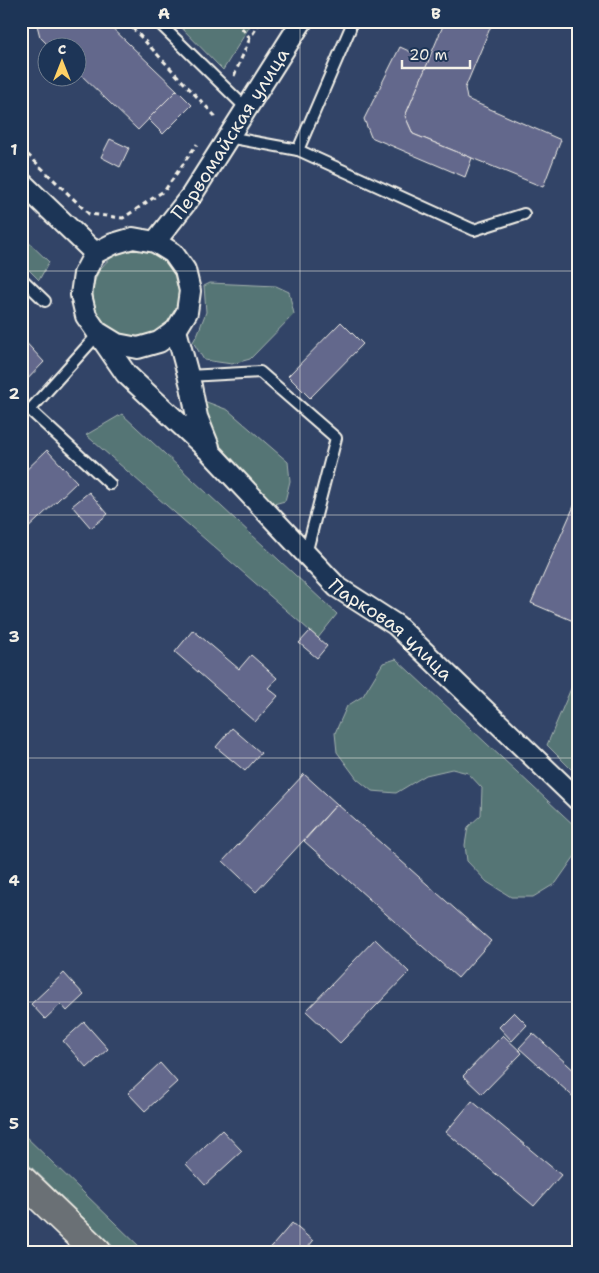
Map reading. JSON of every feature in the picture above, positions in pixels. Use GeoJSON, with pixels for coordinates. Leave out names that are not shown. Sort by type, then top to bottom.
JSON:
{"type":"FeatureCollection","features":[{"type":"Feature","properties":{"kind":"highway"},"geometry":{"type":"LineString","coordinates":[[21,1179],[97,1252]]}},
{"type":"Feature","properties":{"kind":"street","name":"Первомайская улица"},"geometry":{"type":"LineString","coordinates":[[154,242],[191,196],[302,21]]}},
{"type":"Feature","properties":{"kind":"street"},"geometry":{"type":"LineString","coordinates":[[21,182],[95,253]]}},
{"type":"Feature","properties":{"kind":"street"},"geometry":{"type":"LineString","coordinates":[[133,238],[154,242],[173,253],[185,270],[190,291],[187,312],[176,330],[159,342],[138,348],[117,344],[99,333],[86,316],[81,296],[84,274],[95,253],[113,244],[133,238]]}},
{"type":"Feature","properties":{"kind":"street","name":"Парковая улица"},"geometry":{"type":"LineString","coordinates":[[176,330],[198,417],[210,452]]}},
{"type":"Feature","properties":{"kind":"street","name":"Парковая улица"},"geometry":{"type":"LineString","coordinates":[[99,333],[126,374],[210,452],[336,587],[396,625],[578,800]]}},
{"type":"Feature","properties":{"kind":"lane"},"geometry":{"type":"LineString","coordinates":[[157,21],[246,108]]}},
{"type":"Feature","properties":{"kind":"lane"},"geometry":{"type":"LineString","coordinates":[[298,150],[350,29]]}},
{"type":"Feature","properties":{"kind":"lane"},"geometry":{"type":"LineString","coordinates":[[228,137],[298,150],[474,230],[524,214]]}},
{"type":"Feature","properties":{"kind":"lane"},"geometry":{"type":"LineString","coordinates":[[21,278],[46,301]]}},
{"type":"Feature","properties":{"kind":"lane"},"geometry":{"type":"LineString","coordinates":[[99,333],[30,410],[110,484]]}},
{"type":"Feature","properties":{"kind":"lane"},"geometry":{"type":"LineString","coordinates":[[188,376],[260,372],[336,438],[306,554]]}},
{"type":"Feature","properties":{"kind":"path"},"geometry":{"type":"LineString","coordinates":[[236,21],[250,38],[261,21]]}},
{"type":"Feature","properties":{"kind":"path"},"geometry":{"type":"LineString","coordinates":[[21,148],[89,214],[123,218],[165,190],[198,141]]}},
{"type":"Feature","properties":{"kind":"green space"},"geometry":{"type":"Polygon","coordinates":[[[175,21],[253,21],[223,70],[175,21]]]}},
{"type":"Feature","properties":{"kind":"green space"},"geometry":{"type":"Polygon","coordinates":[[[21,235],[49,262],[39,280],[21,262],[21,235]]]}},
{"type":"Feature","properties":{"kind":"green space"},"geometry":{"type":"Polygon","coordinates":[[[136,250],[153,253],[167,262],[176,276],[179,293],[176,310],[167,324],[153,333],[136,336],[119,333],[105,324],[96,310],[93,293],[96,276],[105,262],[119,253],[136,250]]]}},
{"type":"Feature","properties":{"kind":"green space"},"geometry":{"type":"Polygon","coordinates":[[[210,283],[276,286],[289,292],[294,314],[250,359],[232,364],[204,360],[193,342],[206,312],[204,286],[210,283]]]}},
{"type":"Feature","properties":{"kind":"green space"},"geometry":{"type":"Polygon","coordinates":[[[204,401],[228,410],[288,462],[290,481],[285,501],[270,505],[217,447],[204,401]]]}},
{"type":"Feature","properties":{"kind":"green space"},"geometry":{"type":"Polygon","coordinates":[[[122,414],[337,614],[318,638],[86,435],[122,414]]]}},
{"type":"Feature","properties":{"kind":"green space"},"geometry":{"type":"Polygon","coordinates":[[[396,659],[577,828],[577,853],[556,883],[533,897],[511,897],[487,882],[467,861],[465,845],[468,827],[481,815],[482,788],[468,773],[452,769],[426,775],[396,793],[372,791],[357,779],[337,752],[335,733],[347,706],[363,696],[383,663],[396,659]]]}},
{"type":"Feature","properties":{"kind":"green space"},"geometry":{"type":"Polygon","coordinates":[[[578,672],[578,776],[547,745],[578,672]]]}},
{"type":"Feature","properties":{"kind":"green space"},"geometry":{"type":"Polygon","coordinates":[[[21,1132],[145,1252],[119,1252],[21,1157],[21,1132]]]}},
{"type":"Feature","properties":{"kind":"building"},"geometry":{"type":"Polygon","coordinates":[[[36,21],[105,21],[177,90],[138,130],[88,82],[88,38],[40,37],[36,21]]]}},
{"type":"Feature","properties":{"kind":"building"},"geometry":{"type":"Polygon","coordinates":[[[445,21],[493,21],[465,88],[467,99],[561,140],[543,187],[413,134],[405,116],[445,21]]]}},
{"type":"Feature","properties":{"kind":"building"},"geometry":{"type":"Polygon","coordinates":[[[400,47],[429,60],[405,116],[413,134],[472,158],[465,177],[371,137],[364,119],[400,47]]]}},
{"type":"Feature","properties":{"kind":"building"},"geometry":{"type":"Polygon","coordinates":[[[177,90],[192,105],[163,134],[148,119],[177,90]]]}},
{"type":"Feature","properties":{"kind":"building"},"geometry":{"type":"Polygon","coordinates":[[[110,139],[129,148],[120,167],[101,157],[110,139]]]}},
{"type":"Feature","properties":{"kind":"building"},"geometry":{"type":"Polygon","coordinates":[[[341,322],[363,344],[310,398],[288,376],[341,322]]]}},
{"type":"Feature","properties":{"kind":"building"},"geometry":{"type":"Polygon","coordinates":[[[21,337],[44,362],[21,386],[21,337]]]}},
{"type":"Feature","properties":{"kind":"building"},"geometry":{"type":"Polygon","coordinates":[[[47,450],[77,482],[21,535],[21,475],[47,450]]]}},
{"type":"Feature","properties":{"kind":"building"},"geometry":{"type":"Polygon","coordinates":[[[89,492],[108,514],[91,528],[72,506],[89,492]]]}},
{"type":"Feature","properties":{"kind":"building"},"geometry":{"type":"Polygon","coordinates":[[[578,497],[578,623],[531,603],[578,497]]]}},
{"type":"Feature","properties":{"kind":"building"},"geometry":{"type":"Polygon","coordinates":[[[193,630],[239,669],[251,655],[277,678],[268,688],[278,696],[255,722],[175,652],[193,630]]]}},
{"type":"Feature","properties":{"kind":"building"},"geometry":{"type":"Polygon","coordinates":[[[310,631],[327,646],[317,658],[299,643],[310,631]]]}},
{"type":"Feature","properties":{"kind":"building"},"geometry":{"type":"Polygon","coordinates":[[[232,728],[261,753],[245,771],[216,747],[232,728]]]}},
{"type":"Feature","properties":{"kind":"building"},"geometry":{"type":"Polygon","coordinates":[[[304,774],[337,804],[256,892],[223,861],[304,774]]]}},
{"type":"Feature","properties":{"kind":"building"},"geometry":{"type":"Polygon","coordinates":[[[337,804],[491,941],[458,978],[304,841],[337,804]]]}},
{"type":"Feature","properties":{"kind":"building"},"geometry":{"type":"Polygon","coordinates":[[[375,939],[409,972],[340,1043],[306,1011],[375,939]]]}},
{"type":"Feature","properties":{"kind":"building"},"geometry":{"type":"Polygon","coordinates":[[[64,973],[84,995],[67,1011],[61,1004],[45,1019],[31,1004],[64,973]]]}},
{"type":"Feature","properties":{"kind":"building"},"geometry":{"type":"Polygon","coordinates":[[[514,1012],[527,1025],[512,1041],[499,1027],[514,1012]]]}},
{"type":"Feature","properties":{"kind":"building"},"geometry":{"type":"Polygon","coordinates":[[[84,1022],[108,1049],[87,1068],[63,1041],[84,1022]]]}},
{"type":"Feature","properties":{"kind":"building"},"geometry":{"type":"Polygon","coordinates":[[[533,1033],[578,1074],[578,1101],[519,1048],[533,1033]]]}},
{"type":"Feature","properties":{"kind":"building"},"geometry":{"type":"Polygon","coordinates":[[[503,1035],[522,1053],[482,1094],[463,1076],[503,1035]]]}},
{"type":"Feature","properties":{"kind":"building"},"geometry":{"type":"Polygon","coordinates":[[[160,1063],[177,1082],[145,1111],[128,1093],[160,1063]]]}},
{"type":"Feature","properties":{"kind":"building"},"geometry":{"type":"Polygon","coordinates":[[[472,1101],[561,1175],[534,1206],[446,1132],[472,1101]]]}},
{"type":"Feature","properties":{"kind":"building"},"geometry":{"type":"Polygon","coordinates":[[[222,1130],[242,1151],[205,1185],[186,1164],[222,1130]]]}},
{"type":"Feature","properties":{"kind":"building"},"geometry":{"type":"Polygon","coordinates":[[[292,1223],[313,1241],[304,1252],[267,1252],[292,1223]]]}}]}
